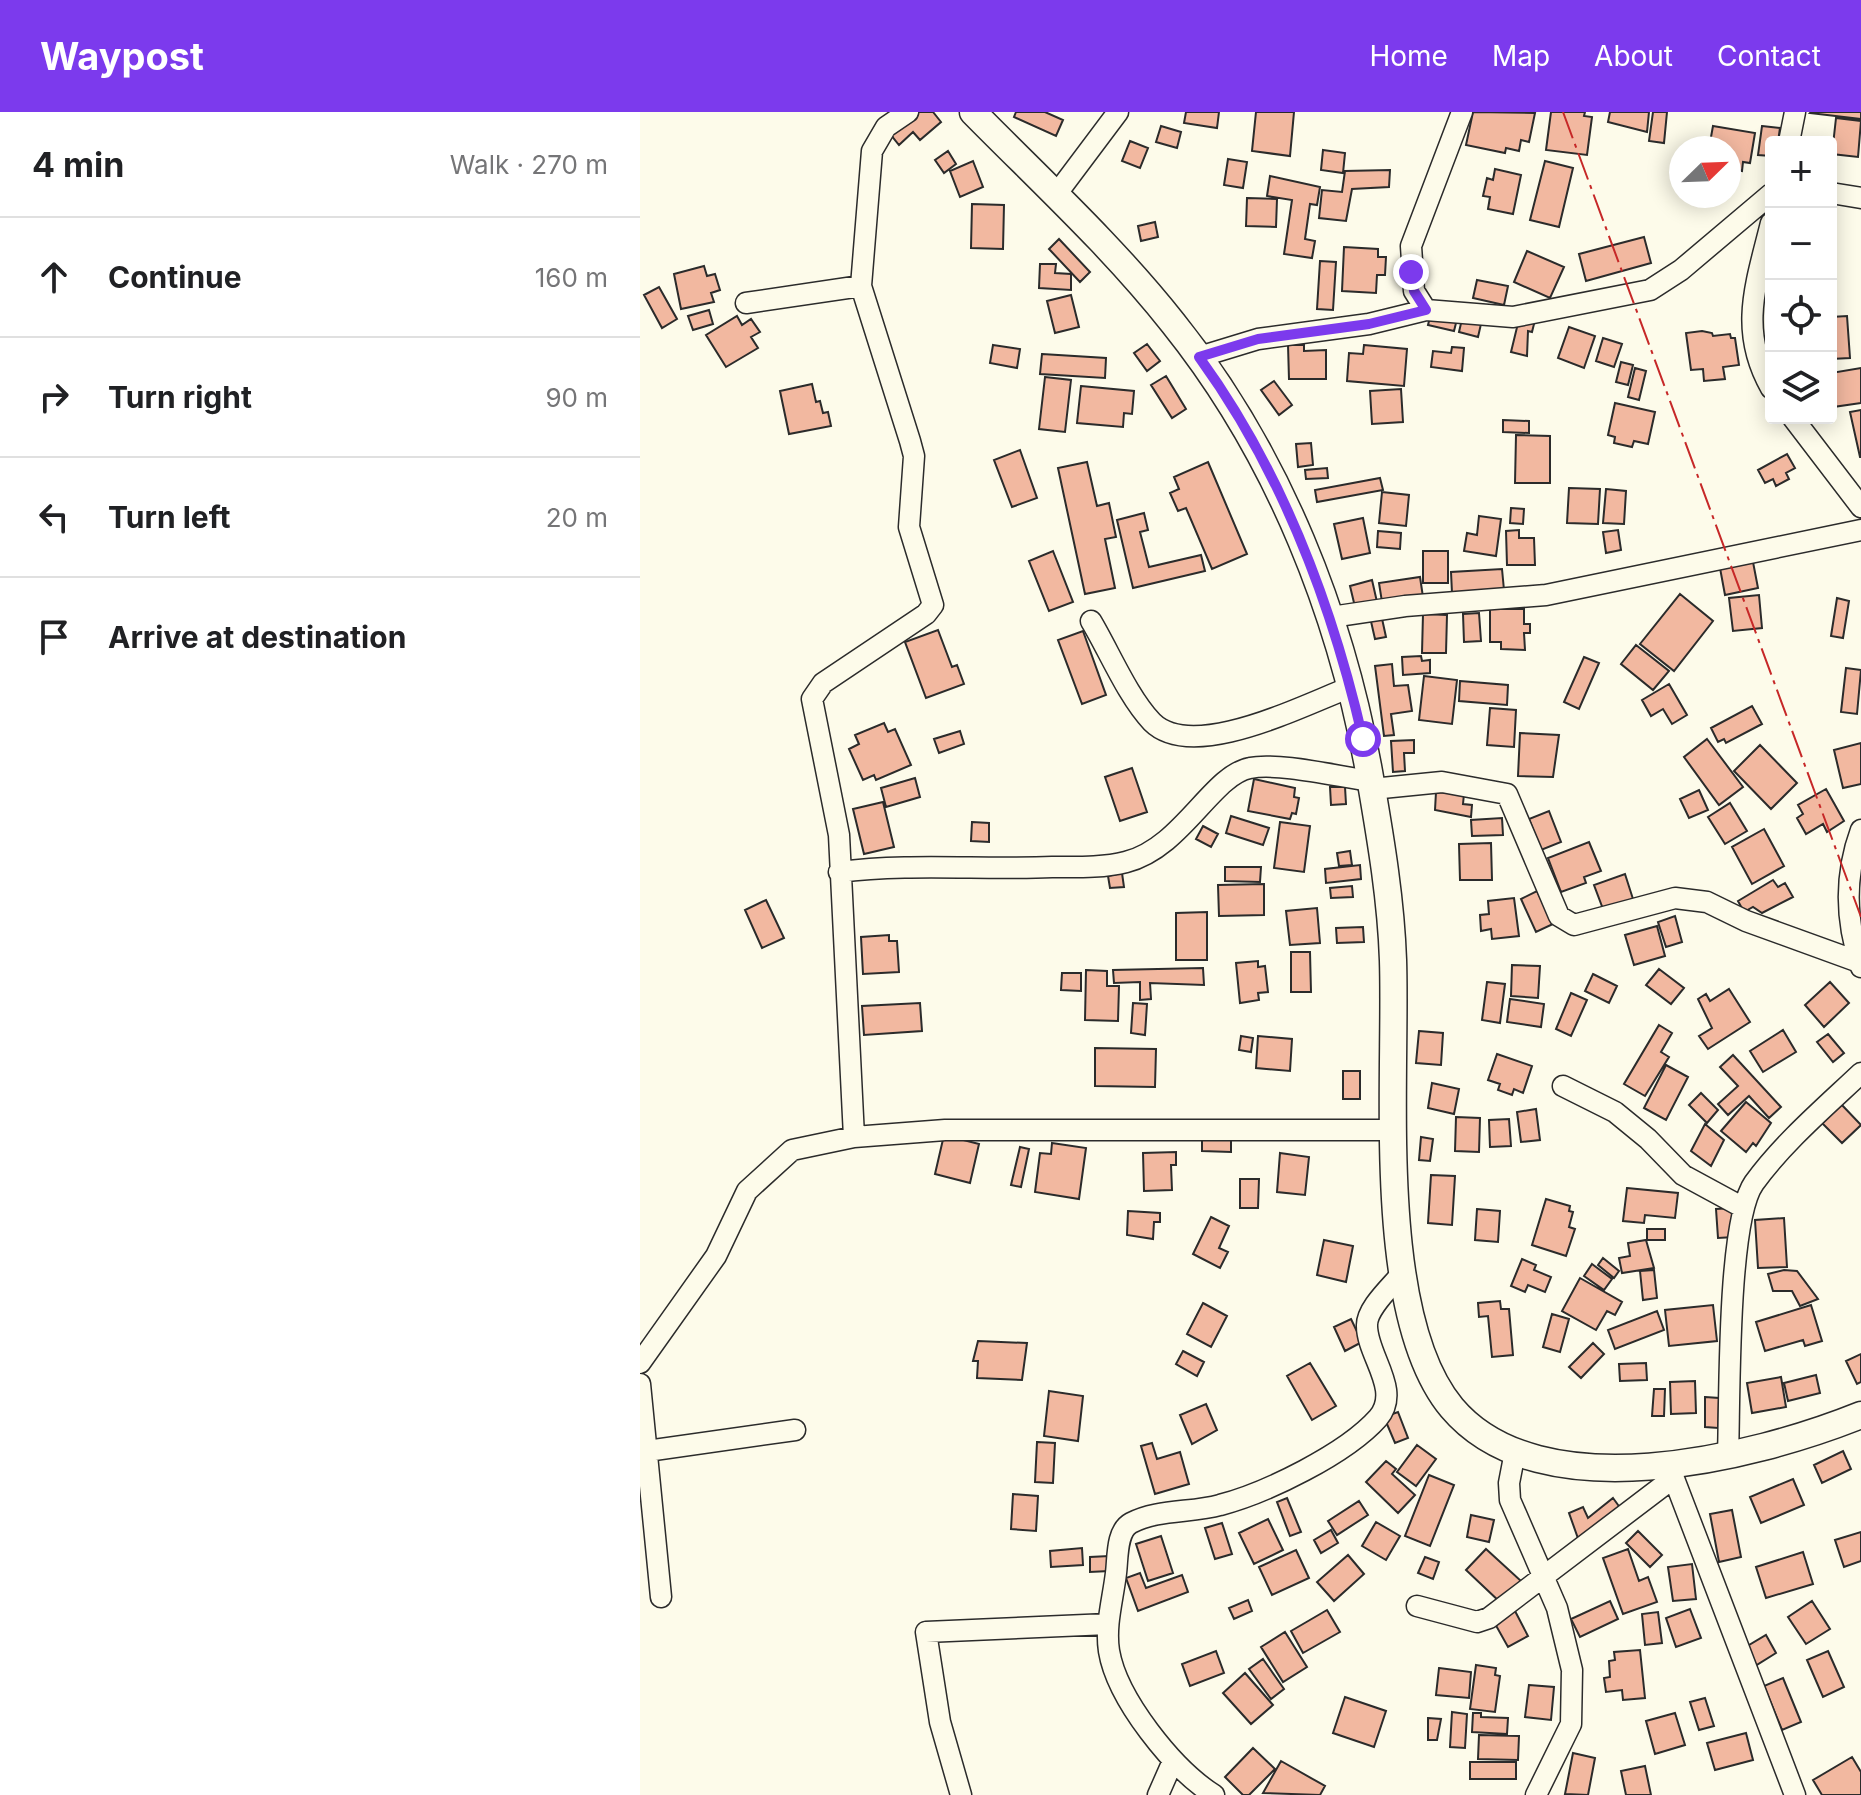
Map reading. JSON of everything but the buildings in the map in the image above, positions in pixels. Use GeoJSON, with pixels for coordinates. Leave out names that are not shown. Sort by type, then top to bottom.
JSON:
{"type":"FeatureCollection","features":[{"type":"Feature","properties":{"kind":"main road"},"geometry":{"type":"LineString","coordinates":[[973,112],[1136,280],[1199,357],[1250,437],[1287,509],[1331,617],[1351,687],[1372,785],[1393,954],[1396,1223],[1403,1272],[1412,1330],[1430,1374],[1453,1409],[1486,1437],[1515,1452],[1555,1462],[1670,1471],[1861,1415]]}},
{"type":"Feature","properties":{"kind":"street"},"geometry":{"type":"LineString","coordinates":[[854,1137],[839,835],[833,791],[812,699],[823,683],[926,614],[933,605],[909,527],[914,456],[861,286],[872,151],[886,127],[908,112]]}},
{"type":"Feature","properties":{"kind":"street"},"geometry":{"type":"LineString","coordinates":[[1055,196],[1118,112]]}},
{"type":"Feature","properties":{"kind":"street"},"geometry":{"type":"LineString","coordinates":[[1426,310],[1414,291],[1411,246],[1462,112]]}},
{"type":"Feature","properties":{"kind":"street"},"geometry":{"type":"LineString","coordinates":[[1790,136],[1795,112]]}},
{"type":"Feature","properties":{"kind":"street"},"geometry":{"type":"LineString","coordinates":[[1837,194],[1861,198]]}},
{"type":"Feature","properties":{"kind":"street"},"geometry":{"type":"LineString","coordinates":[[1199,357],[1258,339],[1369,324],[1426,310],[1513,317],[1650,290],[1681,270],[1765,199]]}},
{"type":"Feature","properties":{"kind":"street"},"geometry":{"type":"LineString","coordinates":[[1765,253],[1750,329],[1758,364],[1765,377]]}},
{"type":"Feature","properties":{"kind":"street"},"geometry":{"type":"LineString","coordinates":[[746,303],[861,286]]}},
{"type":"Feature","properties":{"kind":"street"},"geometry":{"type":"LineString","coordinates":[[1798,424],[1861,507]]}},
{"type":"Feature","properties":{"kind":"street"},"geometry":{"type":"LineString","coordinates":[[1331,617],[1420,605],[1546,595],[1861,530]]}},
{"type":"Feature","properties":{"kind":"street"},"geometry":{"type":"LineString","coordinates":[[1091,621],[1153,723],[1172,733],[1202,738],[1241,729],[1351,687]]}},
{"type":"Feature","properties":{"kind":"street"},"geometry":{"type":"LineString","coordinates":[[839,872],[894,865],[1011,869],[1126,862],[1161,847],[1231,776],[1248,768],[1268,767],[1372,785],[1442,782],[1507,794],[1559,916],[1565,923],[1574,925],[1675,898],[1707,902],[1746,921],[1860,964]]}},
{"type":"Feature","properties":{"kind":"street"},"geometry":{"type":"LineString","coordinates":[[1860,964],[1848,912],[1850,861],[1861,830]]}},
{"type":"Feature","properties":{"kind":"street"},"geometry":{"type":"LineString","coordinates":[[1728,1456],[1732,1320],[1742,1207],[1754,1183],[1861,1073]]}},
{"type":"Feature","properties":{"kind":"street"},"geometry":{"type":"LineString","coordinates":[[1563,1086],[1615,1112],[1683,1175],[1742,1207]]}},
{"type":"Feature","properties":{"kind":"street"},"geometry":{"type":"LineString","coordinates":[[640,1363],[716,1256],[747,1191],[792,1150],[854,1137],[945,1130],[1395,1130]]}},
{"type":"Feature","properties":{"kind":"street"},"geometry":{"type":"LineString","coordinates":[[1214,1795],[1173,1761],[1117,1680],[1109,1651],[1108,1624],[1120,1538],[1128,1524],[1147,1517],[1219,1506],[1272,1487],[1320,1460],[1378,1418],[1386,1403],[1385,1382],[1366,1327],[1369,1315],[1403,1272]]}},
{"type":"Feature","properties":{"kind":"street"},"geometry":{"type":"LineString","coordinates":[[640,1384],[661,1597]]}},
{"type":"Feature","properties":{"kind":"street"},"geometry":{"type":"LineString","coordinates":[[647,1451],[795,1430]]}},
{"type":"Feature","properties":{"kind":"street"},"geometry":{"type":"LineString","coordinates":[[1515,1452],[1509,1483],[1510,1500],[1557,1608],[1572,1670],[1571,1724],[1536,1795]]}},
{"type":"Feature","properties":{"kind":"street"},"geometry":{"type":"LineString","coordinates":[[1417,1606],[1477,1622],[1489,1618],[1670,1471],[1795,1795]]}},
{"type":"Feature","properties":{"kind":"street"},"geometry":{"type":"LineString","coordinates":[[961,1795],[940,1722],[926,1632],[1108,1624]]}},
{"type":"Feature","properties":{"kind":"street"},"geometry":{"type":"LineString","coordinates":[[1158,1795],[1173,1761]]}},
{"type":"Feature","properties":{"kind":"power"},"geometry":{"type":"LineString","coordinates":[[1563,112],[1861,917]]}},
{"type":"Feature","properties":{"kind":"route"},"geometry":{"type":"LineString","coordinates":[[1363,739],[1337,637],[1315,573],[1250,437],[1199,357],[1258,339],[1405,318],[1426,310],[1414,291],[1411,272]]}}]}
